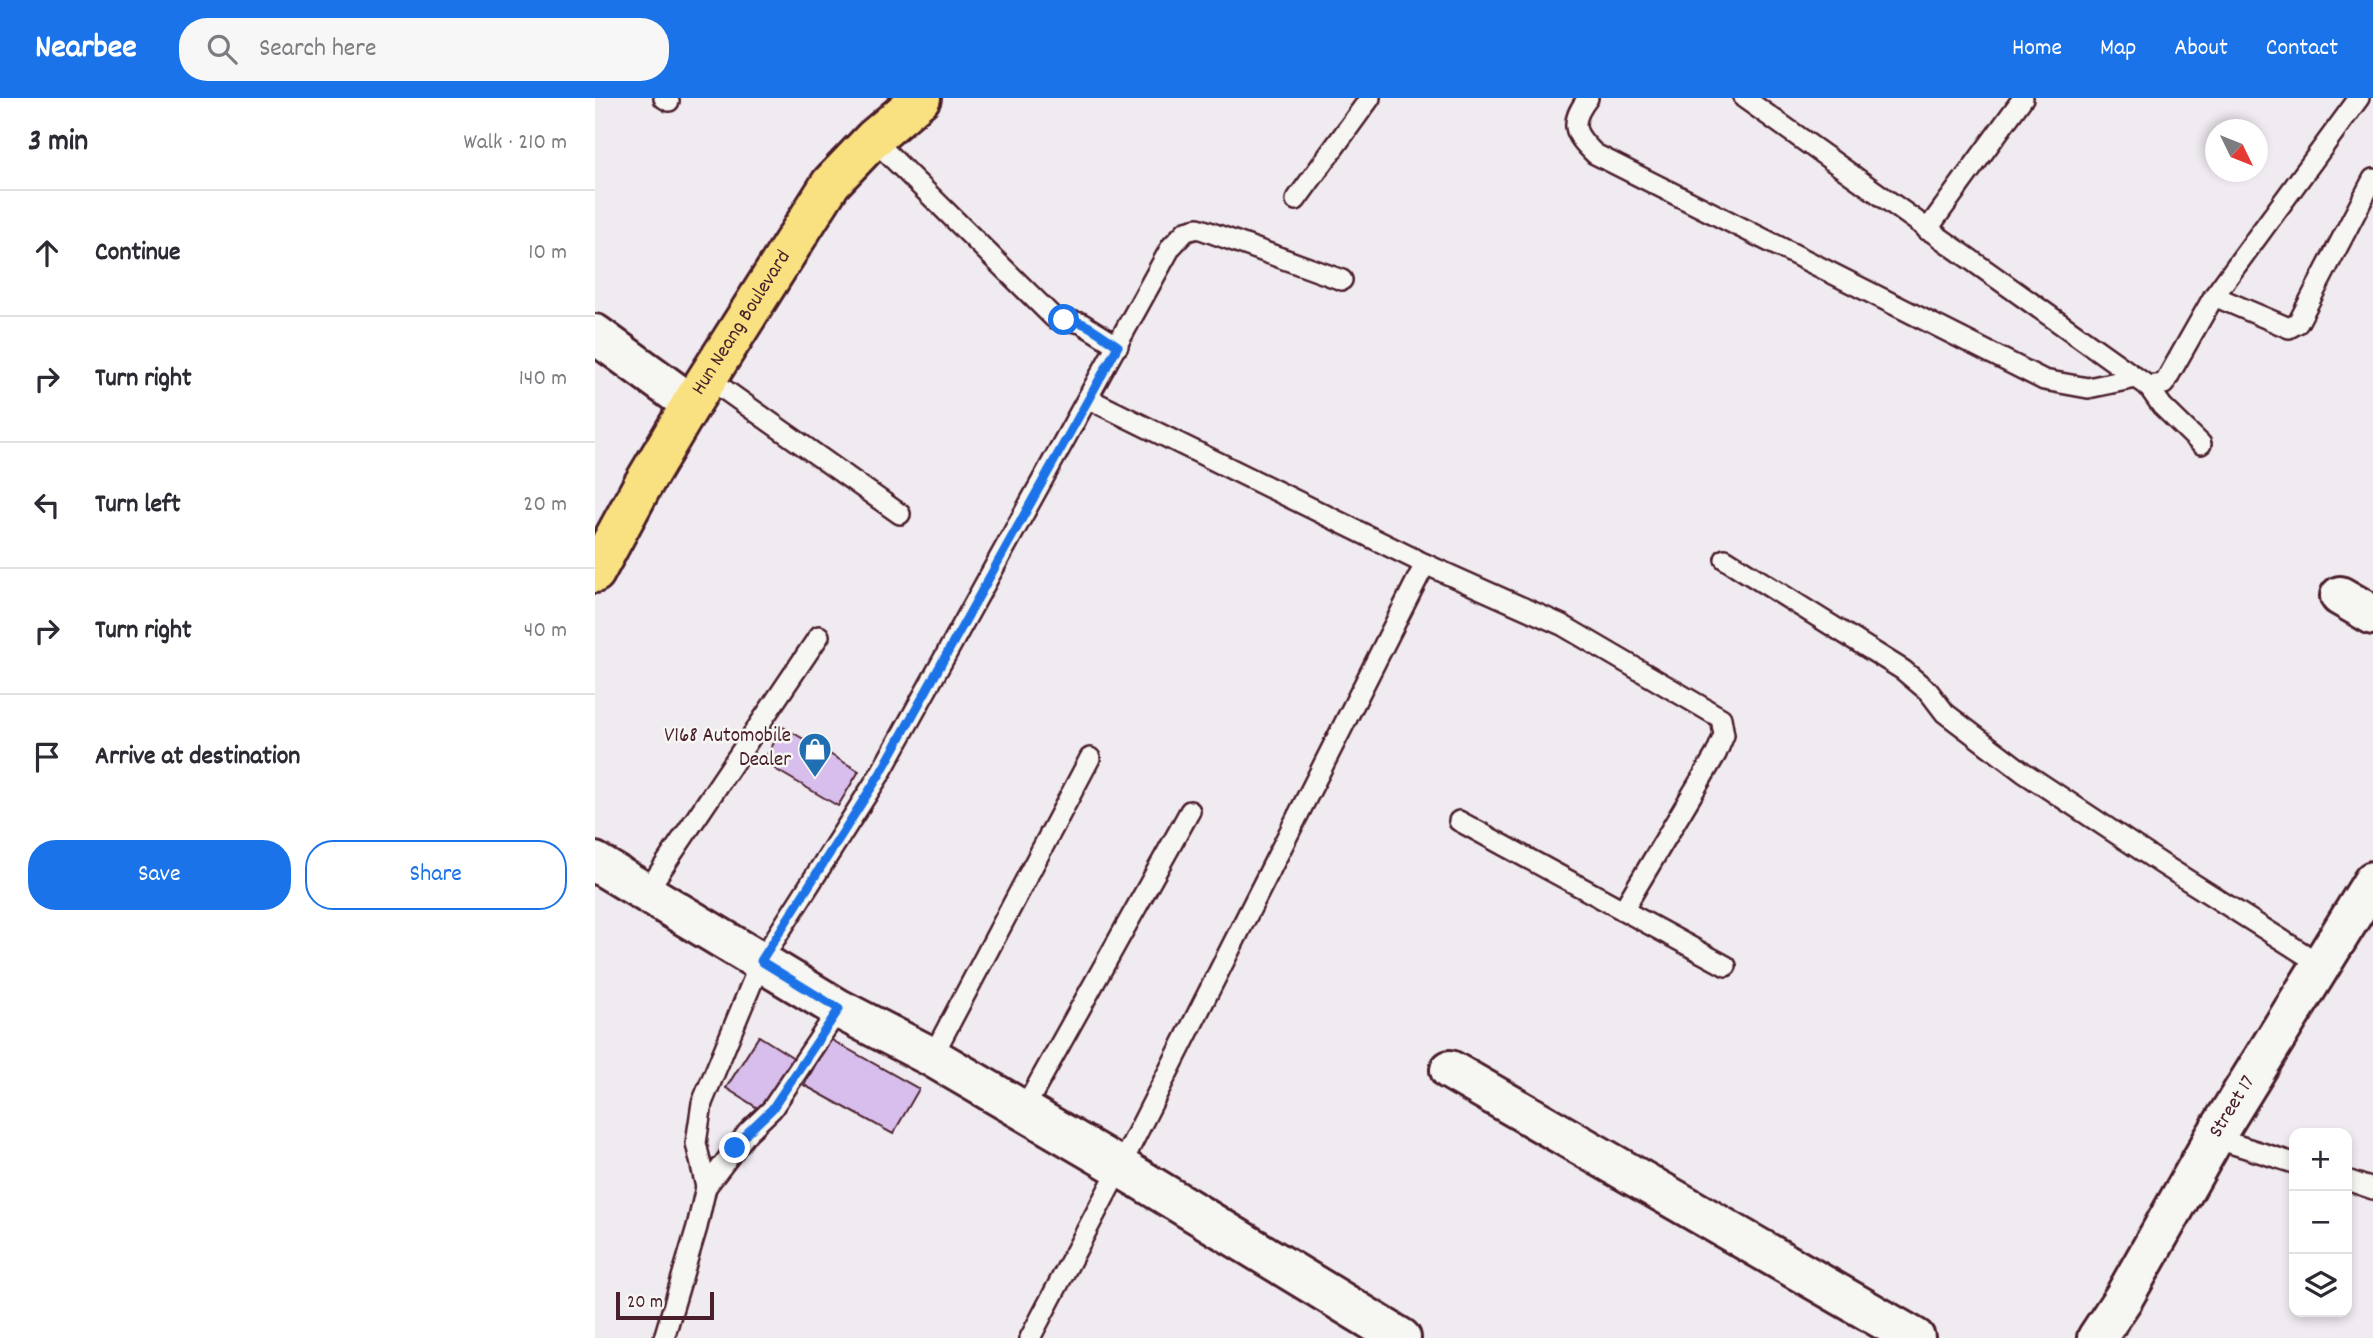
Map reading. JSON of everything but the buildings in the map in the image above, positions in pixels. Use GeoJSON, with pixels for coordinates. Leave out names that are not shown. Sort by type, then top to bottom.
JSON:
{"type":"FeatureCollection","features":[{"type":"Feature","properties":{"kind":"main road","name":"Hun Neang Boulevard"},"geometry":{"type":"LineString","coordinates":[[595,573],[641,488],[699,391],[831,183],[873,139],[921,98]]}},
{"type":"Feature","properties":{"kind":"street"},"geometry":{"type":"LineString","coordinates":[[595,334],[699,391]]}},
{"type":"Feature","properties":{"kind":"street"},"geometry":{"type":"LineString","coordinates":[[2340,596],[2373,615]]}},
{"type":"Feature","properties":{"kind":"street"},"geometry":{"type":"LineString","coordinates":[[595,862],[839,1009],[932,1057],[1120,1167],[1401,1338]]}},
{"type":"Feature","properties":{"kind":"street","name":"Street 17"},"geometry":{"type":"LineString","coordinates":[[2098,1338],[2214,1138],[2373,881]]}},
{"type":"Feature","properties":{"kind":"street"},"geometry":{"type":"LineString","coordinates":[[1450,1070],[1915,1338]]}},
{"type":"Feature","properties":{"kind":"lane"},"geometry":{"type":"LineString","coordinates":[[1296,200],[1370,98]]}},
{"type":"Feature","properties":{"kind":"lane"},"geometry":{"type":"LineString","coordinates":[[1588,98],[1577,112],[1575,128],[1582,142],[1595,154],[2044,380],[2088,388],[2142,382],[2164,384],[2214,296],[2359,98]]}},
{"type":"Feature","properties":{"kind":"lane"},"geometry":{"type":"LineString","coordinates":[[1744,98],[2142,382],[2201,444]]}},
{"type":"Feature","properties":{"kind":"lane"},"geometry":{"type":"LineString","coordinates":[[1927,230],[2024,98]]}},
{"type":"Feature","properties":{"kind":"lane"},"geometry":{"type":"LineString","coordinates":[[873,139],[1054,318],[1081,323],[1118,346]]}},
{"type":"Feature","properties":{"kind":"lane"},"geometry":{"type":"LineString","coordinates":[[2214,296],[2289,328],[2298,323],[2373,180]]}},
{"type":"Feature","properties":{"kind":"lane"},"geometry":{"type":"LineString","coordinates":[[706,1187],[696,1143],[702,1103],[761,961],[880,774],[1089,400],[1171,247],[1186,232],[1198,228],[1342,280]]}},
{"type":"Feature","properties":{"kind":"lane"},"geometry":{"type":"LineString","coordinates":[[699,391],[900,514]]}},
{"type":"Feature","properties":{"kind":"lane"},"geometry":{"type":"LineString","coordinates":[[1089,400],[1425,564],[1562,625],[1721,719],[1724,734],[1716,754],[1623,910]]}},
{"type":"Feature","properties":{"kind":"lane"},"geometry":{"type":"LineString","coordinates":[[1725,559],[1903,670],[1929,692],[1945,713],[2023,772],[2320,964]]}},
{"type":"Feature","properties":{"kind":"lane"},"geometry":{"type":"LineString","coordinates":[[1030,1338],[1120,1167],[1425,564]]}},
{"type":"Feature","properties":{"kind":"lane"},"geometry":{"type":"LineString","coordinates":[[646,891],[819,636]]}},
{"type":"Feature","properties":{"kind":"lane"},"geometry":{"type":"LineString","coordinates":[[932,1057],[1090,758]]}},
{"type":"Feature","properties":{"kind":"lane"},"geometry":{"type":"LineString","coordinates":[[1023,1111],[1189,811]]}},
{"type":"Feature","properties":{"kind":"lane"},"geometry":{"type":"LineString","coordinates":[[1459,821],[1726,966]]}},
{"type":"Feature","properties":{"kind":"lane"},"geometry":{"type":"LineString","coordinates":[[664,1338],[706,1187],[748,1132],[772,1109],[839,1009]]}},
{"type":"Feature","properties":{"kind":"lane"},"geometry":{"type":"LineString","coordinates":[[2214,1138],[2289,1161]]}},
{"type":"Feature","properties":{"kind":"lane"},"geometry":{"type":"LineString","coordinates":[[2352,1182],[2373,1188]]}},
{"type":"Feature","properties":{"kind":"place","name":"V168 Automobile Dealer"},"geometry":{"type":"Point","coordinates":[815,779]}},
{"type":"Feature","properties":{"kind":"route"},"geometry":{"type":"LineString","coordinates":[[735,1148],[772,1109],[839,1009],[761,961],[880,774],[1118,346],[1081,323],[1071,319],[1064,320]]}}]}
